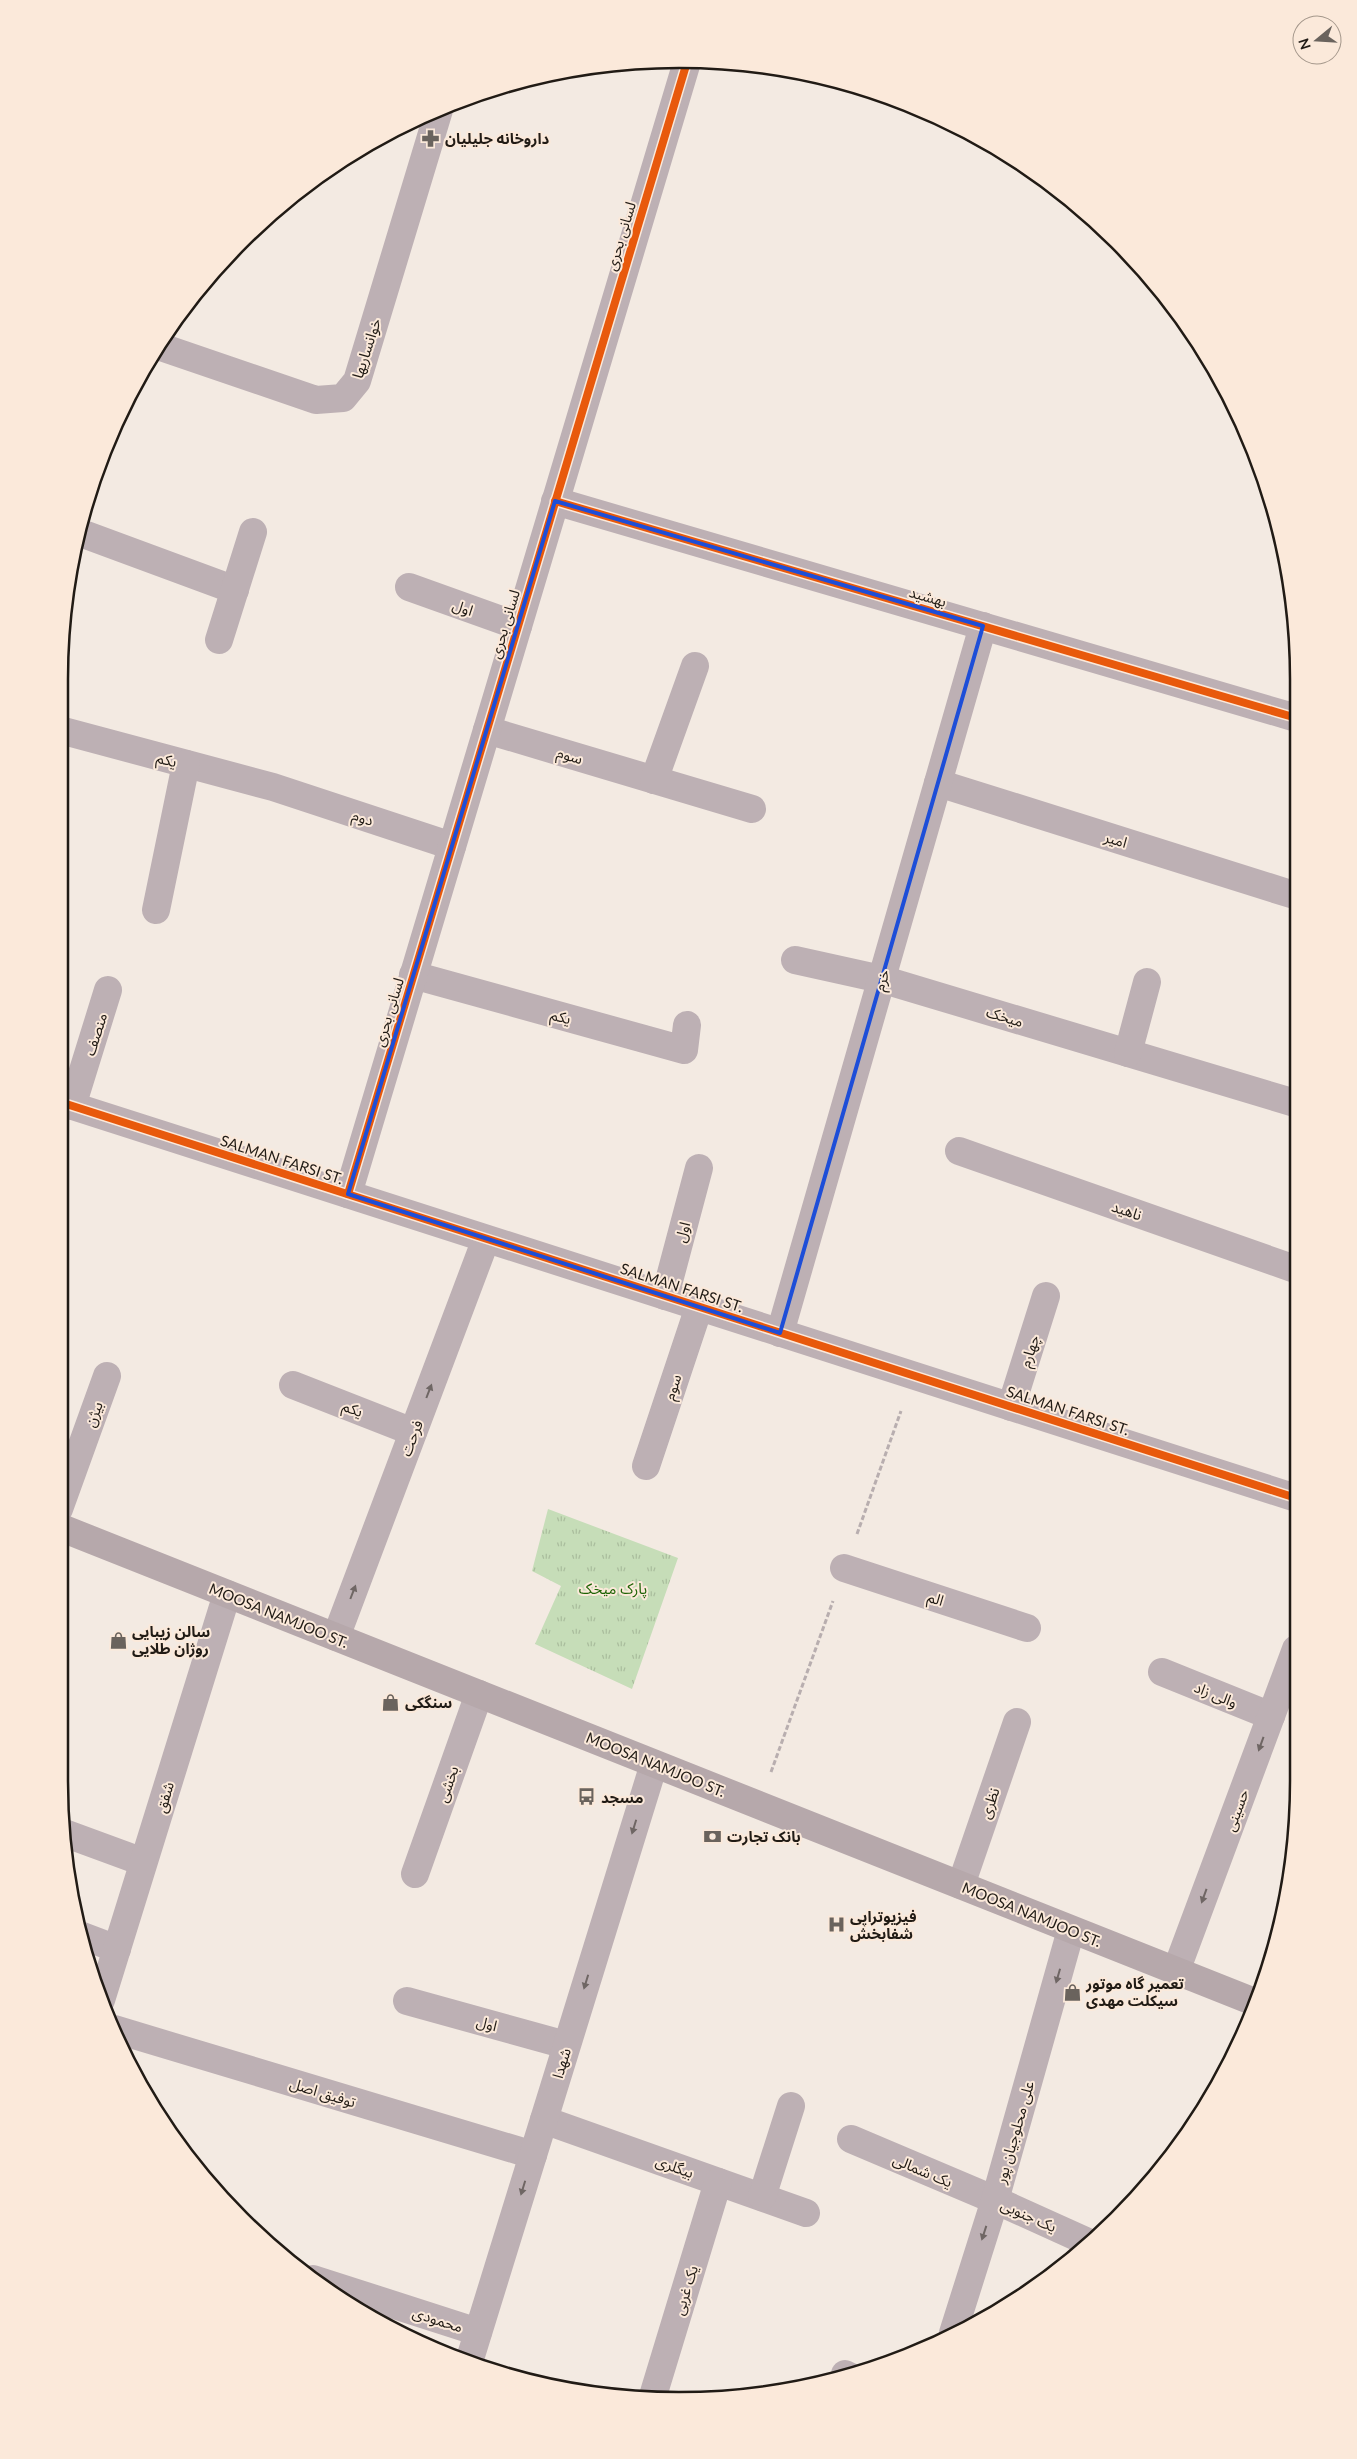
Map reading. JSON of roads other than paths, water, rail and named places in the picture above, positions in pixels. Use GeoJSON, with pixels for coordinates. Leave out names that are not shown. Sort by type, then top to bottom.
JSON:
{"type":"FeatureCollection","features":[{"type":"Feature","properties":{"kind":"main road","name":"MOOSA NAMJOO ST."},"geometry":{"type":"LineString","coordinates":[[68,1531],[1248,2000]]}},
{"type":"Feature","properties":{"kind":"street","name":"لسانی بحری"},"geometry":{"type":"LineString","coordinates":[[348,1194],[684,68]]}},
{"type":"Feature","properties":{"kind":"street","name":"خوانساریها"},"geometry":{"type":"LineString","coordinates":[[164,348],[316,400],[343,398],[357,381],[437,118]]}},
{"type":"Feature","properties":{"kind":"street","name":"بهشید"},"geometry":{"type":"LineString","coordinates":[[555,501],[1290,716]]}},
{"type":"Feature","properties":{"kind":"street"},"geometry":{"type":"LineString","coordinates":[[219,640],[253,532]]}},
{"type":"Feature","properties":{"kind":"street"},"geometry":{"type":"LineString","coordinates":[[85,534],[235,590]]}},
{"type":"Feature","properties":{"kind":"street","name":"اول"},"geometry":{"type":"LineString","coordinates":[[409,587],[518,626]]}},
{"type":"Feature","properties":{"kind":"street","name":"خرم"},"geometry":{"type":"LineString","coordinates":[[780,1333],[983,626]]}},
{"type":"Feature","properties":{"kind":"street"},"geometry":{"type":"LineString","coordinates":[[654,780],[695,666]]}},
{"type":"Feature","properties":{"kind":"street","name":"سوم"},"geometry":{"type":"LineString","coordinates":[[487,730],[752,809]]}},
{"type":"Feature","properties":{"kind":"street","name":"یکم"},"geometry":{"type":"LineString","coordinates":[[68,732],[274,787]]}},
{"type":"Feature","properties":{"kind":"street"},"geometry":{"type":"LineString","coordinates":[[156,910],[186,764]]}},
{"type":"Feature","properties":{"kind":"street","name":"امیر"},"geometry":{"type":"LineString","coordinates":[[938,783],[1290,894]]}},
{"type":"Feature","properties":{"kind":"street","name":"دوم"},"geometry":{"type":"LineString","coordinates":[[274,787],[452,846]]}},
{"type":"Feature","properties":{"kind":"street","name":"میخک"},"geometry":{"type":"LineString","coordinates":[[795,960],[881,980],[1290,1102]]}},
{"type":"Feature","properties":{"kind":"street","name":"یکم"},"geometry":{"type":"LineString","coordinates":[[413,976],[684,1050],[687,1026]]}},
{"type":"Feature","properties":{"kind":"street"},"geometry":{"type":"LineString","coordinates":[[1128,1054],[1147,982]]}},
{"type":"Feature","properties":{"kind":"street","name":"منصف"},"geometry":{"type":"LineString","coordinates":[[68,1099],[108,990]]}},
{"type":"Feature","properties":{"kind":"street","name":"SALMAN FARSI ST."},"geometry":{"type":"LineString","coordinates":[[68,1105],[1290,1496]]}},
{"type":"Feature","properties":{"kind":"street","name":"ناهید"},"geometry":{"type":"LineString","coordinates":[[960,1151],[1290,1267]]}},
{"type":"Feature","properties":{"kind":"street","name":"اول"},"geometry":{"type":"LineString","coordinates":[[665,1296],[699,1168]]}},
{"type":"Feature","properties":{"kind":"street","name":"فرحت"},"geometry":{"type":"LineString","coordinates":[[336,1638],[486,1239]]}},
{"type":"Feature","properties":{"kind":"street","name":"چهارم"},"geometry":{"type":"LineString","coordinates":[[1011,1406],[1046,1296]]}},
{"type":"Feature","properties":{"kind":"street","name":"سوم"},"geometry":{"type":"LineString","coordinates":[[646,1466],[699,1307]]}},
{"type":"Feature","properties":{"kind":"street","name":"بیژن"},"geometry":{"type":"LineString","coordinates":[[68,1484],[107,1376]]}},
{"type":"Feature","properties":{"kind":"street","name":"یکم"},"geometry":{"type":"LineString","coordinates":[[293,1385],[413,1432]]}},
{"type":"Feature","properties":{"kind":"street","name":"الم"},"geometry":{"type":"LineString","coordinates":[[844,1568],[1027,1628]]}},
{"type":"Feature","properties":{"kind":"street","name":"شفق"},"geometry":{"type":"LineString","coordinates":[[104,1989],[227,1594]]}},
{"type":"Feature","properties":{"kind":"street","name":"حسینی"},"geometry":{"type":"LineString","coordinates":[[1176,1971],[1290,1665]]}},
{"type":"Feature","properties":{"kind":"street","name":"والی زاد"},"geometry":{"type":"LineString","coordinates":[[1162,1672],[1271,1716]]}},
{"type":"Feature","properties":{"kind":"street","name":"بخشی"},"geometry":{"type":"LineString","coordinates":[[415,1874],[479,1694]]}},
{"type":"Feature","properties":{"kind":"street","name":"نظری"},"geometry":{"type":"LineString","coordinates":[[961,1885],[1017,1722]]}},
{"type":"Feature","properties":{"kind":"street","name":"شهدا"},"geometry":{"type":"LineString","coordinates":[[471,2355],[654,1764]]}},
{"type":"Feature","properties":{"kind":"street"},"geometry":{"type":"LineString","coordinates":[[71,1835],[143,1862]]}},
{"type":"Feature","properties":{"kind":"street","name":"علی محلوجیان پور"},"geometry":{"type":"LineString","coordinates":[[955,2325],[995,2200],[1071,1930]]}},
{"type":"Feature","properties":{"kind":"street"},"geometry":{"type":"LineString","coordinates":[[88,1938],[117,1948]]}},
{"type":"Feature","properties":{"kind":"street","name":"اول"},"geometry":{"type":"LineString","coordinates":[[408,2001],[566,2045]]}},
{"type":"Feature","properties":{"kind":"street","name":"توفیق اصل"},"geometry":{"type":"LineString","coordinates":[[122,2031],[533,2155]]}},
{"type":"Feature","properties":{"kind":"street"},"geometry":{"type":"LineString","coordinates":[[762,2197],[791,2106]]}},
{"type":"Feature","properties":{"kind":"street","name":"بیگلری"},"geometry":{"type":"LineString","coordinates":[[544,2120],[806,2213]]}},
{"type":"Feature","properties":{"kind":"street","name":"یک شمالی"},"geometry":{"type":"LineString","coordinates":[[851,2140],[995,2200]]}},
{"type":"Feature","properties":{"kind":"street","name":"یک غربی"},"geometry":{"type":"LineString","coordinates":[[654,2391],[718,2182]]}},
{"type":"Feature","properties":{"kind":"street","name":"یک جنوبی"},"geometry":{"type":"LineString","coordinates":[[995,2200],[1082,2239]]}},
{"type":"Feature","properties":{"kind":"street","name":"محمودی"},"geometry":{"type":"LineString","coordinates":[[336,2287],[478,2332]]}},
{"type":"Feature","properties":{"kind":"place","name":"داروخانه جلیلیان"},"geometry":{"type":"Point","coordinates":[431,138]}},
{"type":"Feature","properties":{"kind":"place","name":"سالن زیبایی روژان طلایی"},"geometry":{"type":"Point","coordinates":[118,1640]}},
{"type":"Feature","properties":{"kind":"place","name":"سنگکی"},"geometry":{"type":"Point","coordinates":[391,1702]}},
{"type":"Feature","properties":{"kind":"place","name":"مسجد"},"geometry":{"type":"Point","coordinates":[587,1797]}},
{"type":"Feature","properties":{"kind":"place","name":"بانک تجارت"},"geometry":{"type":"Point","coordinates":[713,1836]}},
{"type":"Feature","properties":{"kind":"place","name":"فیزیوتراپی شفابخش"},"geometry":{"type":"Point","coordinates":[836,1925]}},
{"type":"Feature","properties":{"kind":"place","name":"تعمیر گاه موتور سیکلت مهدی"},"geometry":{"type":"Point","coordinates":[1072,1992]}},
{"type":"Feature","properties":{"kind":"park label","name":"پارک میخک"},"geometry":{"type":"Point","coordinates":[613,1588]}}]}
